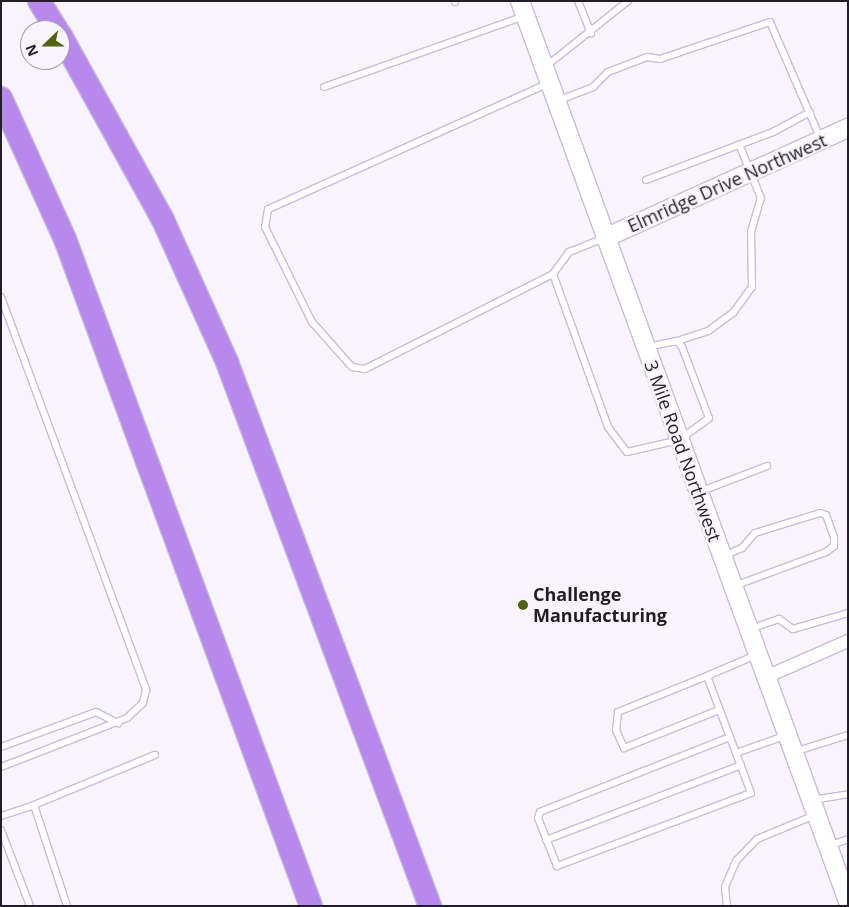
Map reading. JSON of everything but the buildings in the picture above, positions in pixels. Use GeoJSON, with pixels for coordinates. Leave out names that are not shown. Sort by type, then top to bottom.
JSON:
{"type":"FeatureCollection","features":[{"type":"Feature","properties":{"kind":"highway"},"geometry":{"type":"LineString","coordinates":[[39,1],[51,20]]}},
{"type":"Feature","properties":{"kind":"highway"},"geometry":{"type":"LineString","coordinates":[[70,52],[163,220],[227,362],[430,906]]}},
{"type":"Feature","properties":{"kind":"highway"},"geometry":{"type":"LineString","coordinates":[[1,98],[65,239],[311,906]]}},
{"type":"Feature","properties":{"kind":"main road","name":"3 Mile Road Northwest"},"geometry":{"type":"LineString","coordinates":[[522,8],[848,902]]}},
{"type":"Feature","properties":{"kind":"main road","name":"Elmridge Drive Northwest"},"geometry":{"type":"LineString","coordinates":[[605,238],[848,128]]}},
{"type":"Feature","properties":{"kind":"street"},"geometry":{"type":"LineString","coordinates":[[766,678],[848,641]]}},
{"type":"Feature","properties":{"kind":"lane"},"geometry":{"type":"LineString","coordinates":[[578,1],[591,34]]}},
{"type":"Feature","properties":{"kind":"lane"},"geometry":{"type":"LineString","coordinates":[[605,238],[569,252],[553,274],[365,369],[352,367],[312,322],[265,227],[268,209],[547,75],[628,1]]}},
{"type":"Feature","properties":{"kind":"lane"},"geometry":{"type":"LineString","coordinates":[[324,87],[522,8]]}},
{"type":"Feature","properties":{"kind":"lane"},"geometry":{"type":"LineString","coordinates":[[556,101],[593,87],[608,72],[647,57],[660,59],[756,23],[770,22],[821,140]]}},
{"type":"Feature","properties":{"kind":"lane"},"geometry":{"type":"LineString","coordinates":[[646,180],[739,144],[810,112]]}},
{"type":"Feature","properties":{"kind":"lane"},"geometry":{"type":"LineString","coordinates":[[645,347],[677,341],[708,331],[732,313],[752,287],[751,232],[761,198],[739,144]]}},
{"type":"Feature","properties":{"kind":"lane"},"geometry":{"type":"LineString","coordinates":[[553,274],[608,426],[627,452],[679,440],[709,418],[677,341]]}},
{"type":"Feature","properties":{"kind":"lane"},"geometry":{"type":"LineString","coordinates":[[1,297],[145,682],[146,697],[139,709],[118,723],[1,767]]}},
{"type":"Feature","properties":{"kind":"lane"},"geometry":{"type":"LineString","coordinates":[[698,492],[767,466]]}},
{"type":"Feature","properties":{"kind":"lane"},"geometry":{"type":"LineString","coordinates":[[722,558],[742,548],[755,533],[820,513],[826,515],[834,537],[834,546],[826,552],[732,586]]}},
{"type":"Feature","properties":{"kind":"lane"},"geometry":{"type":"LineString","coordinates":[[748,630],[779,619],[793,629],[848,612]]}},
{"type":"Feature","properties":{"kind":"lane"},"geometry":{"type":"LineString","coordinates":[[719,710],[624,748],[614,721],[618,712],[758,655]]}},
{"type":"Feature","properties":{"kind":"lane"},"geometry":{"type":"LineString","coordinates":[[707,676],[752,794],[564,866],[557,866],[538,818],[540,812],[730,737]]}},
{"type":"Feature","properties":{"kind":"lane"},"geometry":{"type":"LineString","coordinates":[[1,747],[96,712],[118,723]]}},
{"type":"Feature","properties":{"kind":"lane"},"geometry":{"type":"LineString","coordinates":[[736,753],[787,735]]}},
{"type":"Feature","properties":{"kind":"lane"},"geometry":{"type":"LineString","coordinates":[[793,752],[848,735]]}},
{"type":"Feature","properties":{"kind":"lane"},"geometry":{"type":"LineString","coordinates":[[1,816],[34,805],[155,755]]}},
{"type":"Feature","properties":{"kind":"lane"},"geometry":{"type":"LineString","coordinates":[[546,840],[741,765]]}},
{"type":"Feature","properties":{"kind":"lane"},"geometry":{"type":"LineString","coordinates":[[727,906],[725,887],[736,861],[757,839],[813,807],[848,794]]}},
{"type":"Feature","properties":{"kind":"lane"},"geometry":{"type":"LineString","coordinates":[[34,805],[67,906]]}},
{"type":"Feature","properties":{"kind":"lane"},"geometry":{"type":"LineString","coordinates":[[1,830],[30,906]]}},
{"type":"Feature","properties":{"kind":"lane"},"geometry":{"type":"LineString","coordinates":[[828,846],[848,838]]}},
{"type":"Feature","properties":{"kind":"place","name":"Challenge Manufacturing"},"geometry":{"type":"Point","coordinates":[523,605]}}]}
